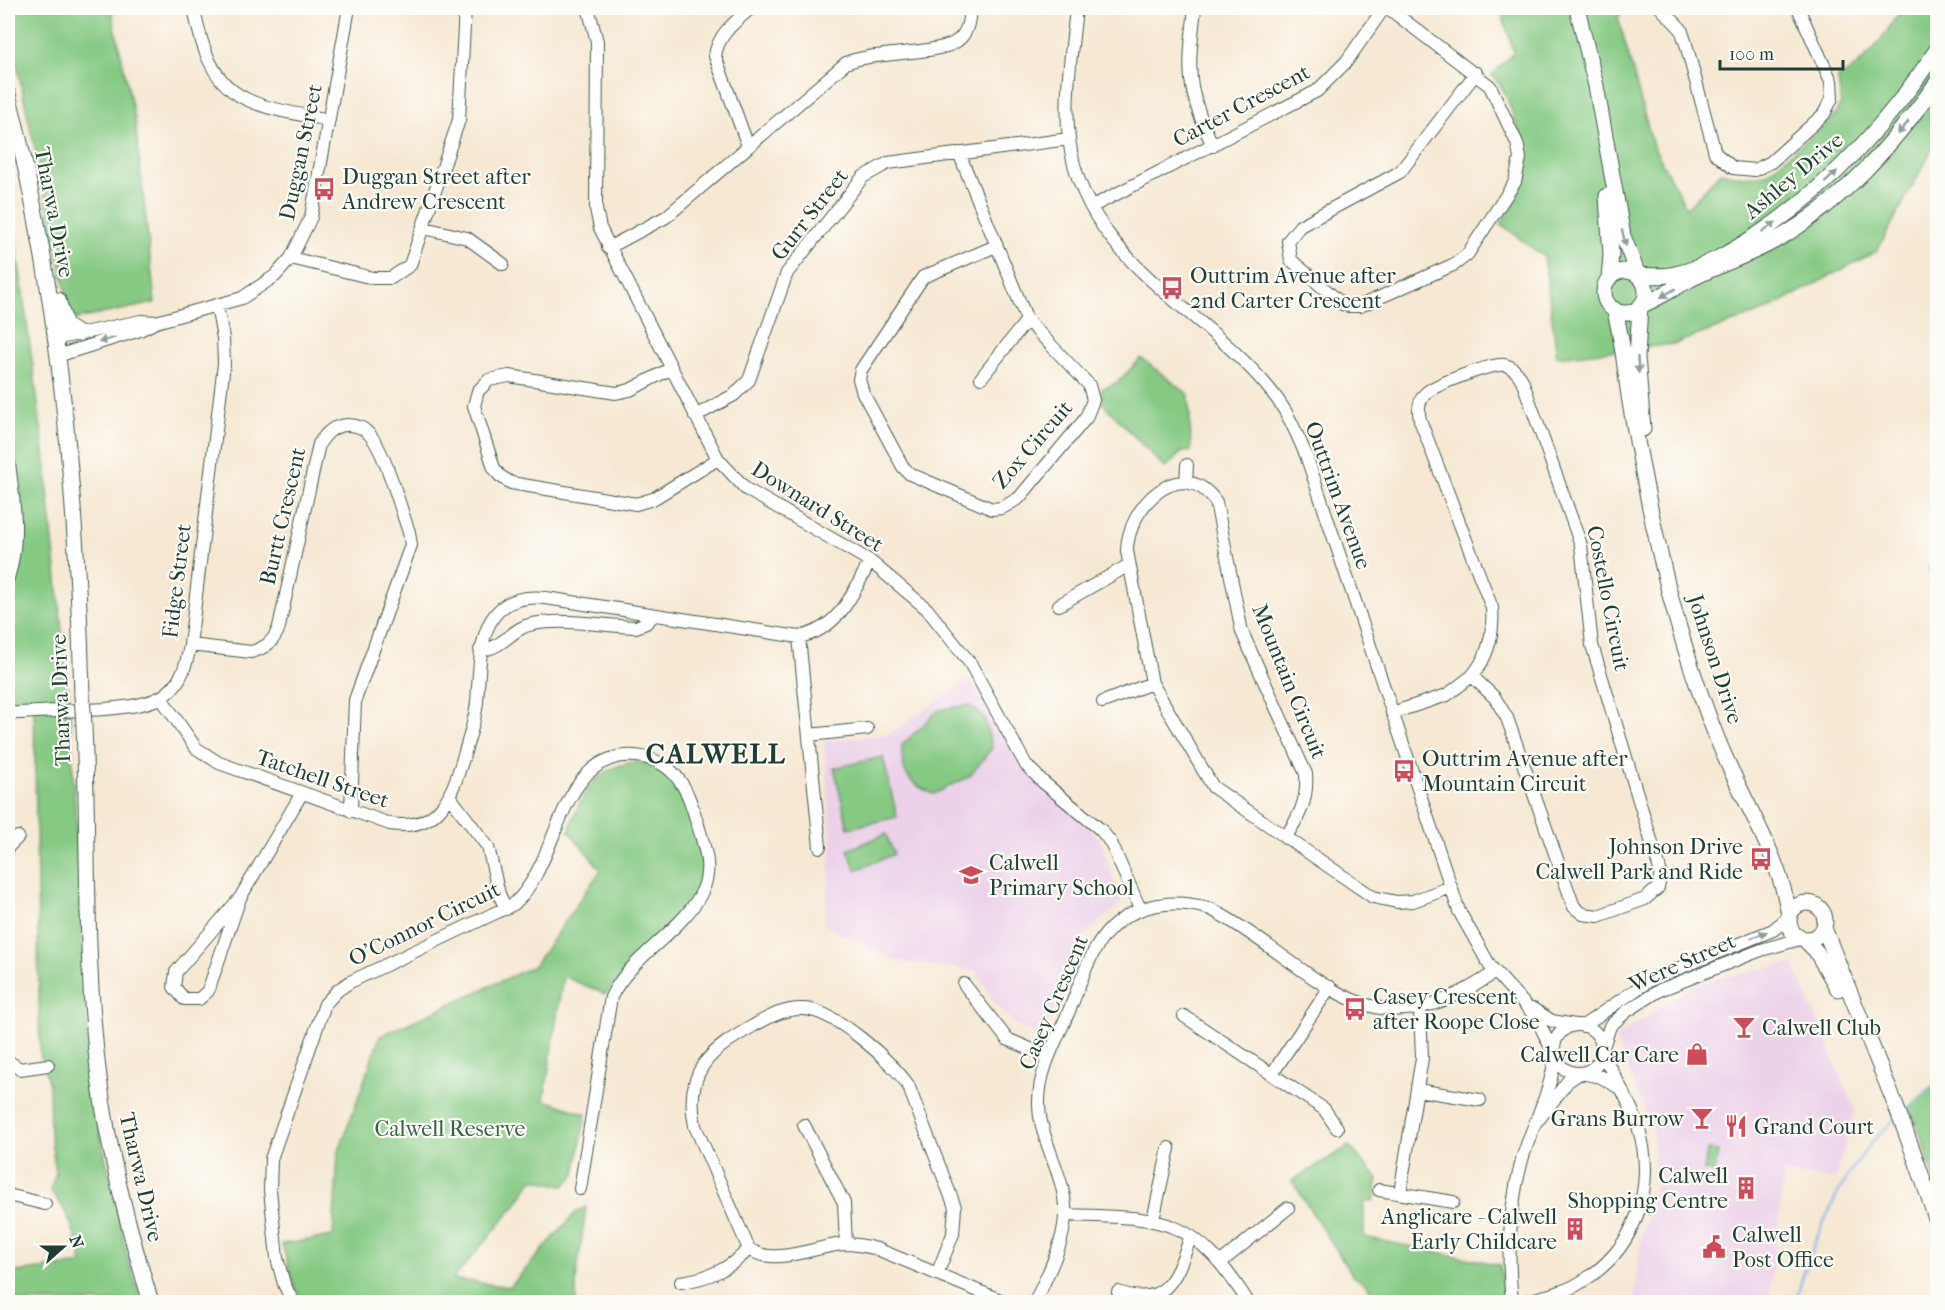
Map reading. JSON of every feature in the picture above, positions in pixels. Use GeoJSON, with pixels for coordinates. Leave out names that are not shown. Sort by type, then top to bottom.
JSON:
{"type":"FeatureCollection","features":[{"type":"Feature","properties":{"kind":"main road"},"geometry":{"type":"LineString","coordinates":[[1576,8],[1596,87],[1623,236],[1646,291],[1640,306],[1629,312],[1614,309],[1605,297],[1611,255],[1605,139]]}},
{"type":"Feature","properties":{"kind":"main road","name":"Ashley Drive"},"geometry":{"type":"LineString","coordinates":[[1638,275],[1673,275],[1719,258],[1795,208],[1865,144],[1906,95],[1938,48]]}},
{"type":"Feature","properties":{"kind":"main road","name":"Ashley Drive"},"geometry":{"type":"LineString","coordinates":[[1640,306],[1689,280],[1744,257],[1807,220],[1839,195],[1886,148],[1938,81]]}},
{"type":"Feature","properties":{"kind":"main road","name":"Tharwa Drive"},"geometry":{"type":"LineString","coordinates":[[8,94],[38,241],[57,356],[75,541],[84,726],[92,982],[100,1085],[126,1220],[151,1302]]}},
{"type":"Feature","properties":{"kind":"main road"},"geometry":{"type":"LineString","coordinates":[[38,241],[52,270],[62,319],[66,326],[78,334]]}},
{"type":"Feature","properties":{"kind":"main road"},"geometry":{"type":"LineString","coordinates":[[1609,279],[1623,271],[1638,275]]}},
{"type":"Feature","properties":{"kind":"main road","name":"Johnson Drive"},"geometry":{"type":"LineString","coordinates":[[1640,306],[1637,357],[1644,471]]}},
{"type":"Feature","properties":{"kind":"main road","name":"Johnson Drive"},"geometry":{"type":"LineString","coordinates":[[1614,309],[1620,328],[1629,399],[1659,547],[1688,657],[1728,764],[1770,853],[1786,895],[1789,916]]}},
{"type":"Feature","properties":{"kind":"main road","name":"Johnson Drive"},"geometry":{"type":"LineString","coordinates":[[1770,853],[1796,893],[1811,904]]}},
{"type":"Feature","properties":{"kind":"main road"},"geometry":{"type":"LineString","coordinates":[[1872,1047],[1816,951],[1790,929],[1789,916],[1796,906],[1811,904],[1818,907],[1824,915],[1824,928],[1905,1127],[1938,1225]]}},
{"type":"Feature","properties":{"kind":"main road"},"geometry":{"type":"LineString","coordinates":[[1803,940],[1814,938],[1824,928]]}},
{"type":"Feature","properties":{"kind":"street"},"geometry":{"type":"LineString","coordinates":[[194,8],[207,59],[214,73],[231,91],[262,107],[329,120]]}},
{"type":"Feature","properties":{"kind":"street","name":"Duggan Street"},"geometry":{"type":"LineString","coordinates":[[57,356],[141,330],[156,322],[217,306],[259,288],[291,258],[311,217],[349,8]]}},
{"type":"Feature","properties":{"kind":"street"},"geometry":{"type":"LineString","coordinates":[[291,258],[305,264],[373,279],[391,278],[410,265],[459,120],[465,8]]}},
{"type":"Feature","properties":{"kind":"street","name":"Downard Street"},"geometry":{"type":"LineString","coordinates":[[588,8],[597,41],[596,209],[600,228],[608,248],[718,459],[727,472],[746,489],[870,561],[912,595],[952,639],[979,678],[1026,765],[1101,830],[1111,843],[1140,909]]}},
{"type":"Feature","properties":{"kind":"street"},"geometry":{"type":"LineString","coordinates":[[748,146],[715,56],[718,41],[751,8]]}},
{"type":"Feature","properties":{"kind":"street"},"geometry":{"type":"LineString","coordinates":[[608,248],[666,217],[846,63],[866,57],[943,47],[957,41],[969,24],[970,8]]}},
{"type":"Feature","properties":{"kind":"street","name":"Outtrim Avenue"},"geometry":{"type":"LineString","coordinates":[[1076,8],[1068,103],[1069,139],[1077,174],[1090,207],[1113,242],[1131,263],[1254,371],[1288,416],[1306,455],[1451,887],[1466,925],[1493,969],[1536,1017],[1554,1054]]}},
{"type":"Feature","properties":{"kind":"street"},"geometry":{"type":"LineString","coordinates":[[1195,8],[1189,65],[1190,86],[1198,115],[1213,146]]}},
{"type":"Feature","properties":{"kind":"street","name":"Carter Crescent"},"geometry":{"type":"LineString","coordinates":[[1090,207],[1300,102],[1325,85],[1346,62],[1384,8]]}},
{"type":"Feature","properties":{"kind":"street"},"geometry":{"type":"LineString","coordinates":[[1388,8],[1476,74],[1498,97],[1517,143],[1520,158],[1515,182],[1472,250],[1455,264],[1360,306],[1342,304],[1291,260],[1287,245],[1291,234],[1300,226],[1400,172],[1476,74]]}},
{"type":"Feature","properties":{"kind":"street"},"geometry":{"type":"LineString","coordinates":[[1661,8],[1681,29],[1715,153],[1733,168],[1744,171],[1761,168],[1771,162],[1824,114],[1832,98],[1831,81],[1798,8]]}},
{"type":"Feature","properties":{"kind":"street","name":"Gurr Street"},"geometry":{"type":"LineString","coordinates":[[695,416],[734,395],[749,380],[787,273],[863,177],[888,163],[1069,139]]}},
{"type":"Feature","properties":{"kind":"street","name":"Zox Circuit"},"geometry":{"type":"LineString","coordinates":[[959,153],[1027,320],[1089,385],[1093,400],[1086,418],[1019,498],[1002,508],[983,506],[910,474],[900,463],[863,393],[859,380],[861,370],[923,277],[996,246]]}},
{"type":"Feature","properties":{"kind":"street"},"geometry":{"type":"LineString","coordinates":[[424,228],[467,238],[502,264]]}},
{"type":"Feature","properties":{"kind":"street","name":"Fidge Street"},"geometry":{"type":"LineString","coordinates":[[8,714],[137,707],[161,698],[182,675],[190,645],[225,356],[217,306]]}},
{"type":"Feature","properties":{"kind":"street"},"geometry":{"type":"LineString","coordinates":[[981,378],[1027,320]]}},
{"type":"Feature","properties":{"kind":"street","name":"Duggan Street"},"geometry":{"type":"LineString","coordinates":[[54,339],[141,321],[156,322]]}},
{"type":"Feature","properties":{"kind":"street","name":"Costello Circuit"},"geometry":{"type":"LineString","coordinates":[[1392,713],[1446,695],[1472,676],[1486,656],[1491,641],[1492,608],[1420,420],[1418,407],[1430,390],[1490,366],[1502,364],[1513,368],[1522,380],[1581,545],[1592,645],[1661,873],[1659,885],[1652,895],[1598,916],[1583,914],[1574,907],[1507,718],[1494,698],[1472,676]]}},
{"type":"Feature","properties":{"kind":"street"},"geometry":{"type":"LineString","coordinates":[[670,369],[630,390],[616,393],[510,376],[489,380],[478,391],[474,406],[494,468],[500,476],[511,483],[636,504],[653,500],[718,459]]}},
{"type":"Feature","properties":{"kind":"street","name":"Burtt Crescent"},"geometry":{"type":"LineString","coordinates":[[190,645],[250,651],[260,649],[273,641],[279,627],[319,444],[328,431],[338,426],[353,425],[367,432],[376,445],[409,532],[411,545],[355,700],[351,811]]}},
{"type":"Feature","properties":{"kind":"street"},"geometry":{"type":"LineString","coordinates":[[8,456],[15,546],[8,578]]}},
{"type":"Feature","properties":{"kind":"street"},"geometry":{"type":"LineString","coordinates":[[1187,465],[1186,482],[1174,483],[1158,491],[1136,519],[1127,544],[1152,684],[1213,787],[1359,889],[1381,900],[1413,901],[1451,887]]}},
{"type":"Feature","properties":{"kind":"street","name":"Mountain Circuit"},"geometry":{"type":"LineString","coordinates":[[1186,482],[1201,487],[1216,502],[1242,632],[1306,774],[1307,789],[1303,809],[1285,838]]}},
{"type":"Feature","properties":{"kind":"street","name":"Tatchell Street"},"geometry":{"type":"LineString","coordinates":[[161,698],[196,748],[206,757],[390,824],[411,825],[436,813],[450,796],[474,722],[480,650],[486,629],[493,617],[504,607],[524,598],[546,597],[799,637],[819,632],[835,620],[870,561]]}},
{"type":"Feature","properties":{"kind":"street"},"geometry":{"type":"LineString","coordinates":[[1059,605],[1129,565]]}},
{"type":"Feature","properties":{"kind":"street"},"geometry":{"type":"LineString","coordinates":[[480,650],[496,647],[513,632],[533,624],[636,627],[646,623],[654,615]]}},
{"type":"Feature","properties":{"kind":"street"},"geometry":{"type":"LineString","coordinates":[[799,637],[820,847]]}},
{"type":"Feature","properties":{"kind":"street"},"geometry":{"type":"LineString","coordinates":[[1103,702],[1152,684]]}},
{"type":"Feature","properties":{"kind":"street"},"geometry":{"type":"LineString","coordinates":[[809,735],[867,729]]}},
{"type":"Feature","properties":{"kind":"street","name":"O'Connor Circuit"},"geometry":{"type":"LineString","coordinates":[[293,1302],[284,1284],[277,1258],[270,1190],[271,1159],[322,1009],[338,990],[350,982],[506,909],[528,888],[575,790],[594,767],[615,758],[638,756],[660,763],[678,778],[689,798],[707,853],[705,883],[696,902],[623,978],[611,997],[580,1189]]}},
{"type":"Feature","properties":{"kind":"street"},"geometry":{"type":"LineString","coordinates":[[240,898],[208,991],[199,999],[184,999],[174,987],[176,972],[240,898],[302,793]]}},
{"type":"Feature","properties":{"kind":"street"},"geometry":{"type":"LineString","coordinates":[[450,796],[488,847],[499,894],[506,909]]}},
{"type":"Feature","properties":{"kind":"street"},"geometry":{"type":"LineString","coordinates":[[8,847],[18,837]]}},
{"type":"Feature","properties":{"kind":"street","name":"Casey Crescent"},"geometry":{"type":"LineString","coordinates":[[1035,1302],[1061,1241],[1065,1215],[1063,1192],[1039,1111],[1040,1083],[1095,949],[1113,926],[1140,909],[1176,902],[1211,909],[1330,987],[1372,1008],[1401,1011],[1420,1009],[1442,1002],[1467,988],[1471,989],[1493,969]]}},
{"type":"Feature","properties":{"kind":"street","name":"Were Street"},"geometry":{"type":"LineString","coordinates":[[1579,1026],[1650,980],[1773,930],[1789,916]]}},
{"type":"Feature","properties":{"kind":"street","name":"Were Street"},"geometry":{"type":"LineString","coordinates":[[1602,1051],[1610,1026],[1627,1011],[1660,990],[1761,950],[1803,940]]}},
{"type":"Feature","properties":{"kind":"street"},"geometry":{"type":"LineString","coordinates":[[964,984],[1007,1039],[1049,1057]]}},
{"type":"Feature","properties":{"kind":"street"},"geometry":{"type":"LineString","coordinates":[[1272,1074],[1330,987]]}},
{"type":"Feature","properties":{"kind":"street","name":"Outtrim Avenue"},"geometry":{"type":"LineString","coordinates":[[1527,1005],[1552,1021],[1579,1026]]}},
{"type":"Feature","properties":{"kind":"street"},"geometry":{"type":"LineString","coordinates":[[937,1274],[953,1234],[955,1207],[908,1085],[897,1070],[838,1022],[819,1012],[804,1009],[776,1013],[721,1044],[704,1062],[694,1085],[691,1110],[694,1126],[749,1249],[758,1255],[769,1257],[846,1244],[877,1249],[937,1274],[1005,1302]]}},
{"type":"Feature","properties":{"kind":"street"},"geometry":{"type":"LineString","coordinates":[[1400,1193],[1423,1045],[1420,1009]]}},
{"type":"Feature","properties":{"kind":"street"},"geometry":{"type":"LineString","coordinates":[[1185,1016],[1324,1109],[1337,1128]]}},
{"type":"Feature","properties":{"kind":"street"},"geometry":{"type":"LineString","coordinates":[[1512,1302],[1509,1273],[1510,1224],[1520,1170],[1553,1074],[1555,1043],[1560,1033],[1579,1026],[1598,1036],[1602,1051],[1632,1111],[1646,1154],[1644,1195],[1637,1218],[1627,1238],[1600,1270],[1563,1291],[1521,1302]]}},
{"type":"Feature","properties":{"kind":"street"},"geometry":{"type":"LineString","coordinates":[[1536,1124],[1567,1083],[1580,1073],[1595,1066],[1602,1051]]}},
{"type":"Feature","properties":{"kind":"street"},"geometry":{"type":"LineString","coordinates":[[1554,1054],[1562,1067],[1601,1077],[1619,1088]]}},
{"type":"Feature","properties":{"kind":"street"},"geometry":{"type":"LineString","coordinates":[[8,1060],[20,1069],[48,1065]]}},
{"type":"Feature","properties":{"kind":"street"},"geometry":{"type":"LineString","coordinates":[[1417,1090],[1480,1100]]}},
{"type":"Feature","properties":{"kind":"street"},"geometry":{"type":"LineString","coordinates":[[804,1125],[844,1203],[846,1244]]}},
{"type":"Feature","properties":{"kind":"street"},"geometry":{"type":"LineString","coordinates":[[1153,1220],[1170,1148]]}},
{"type":"Feature","properties":{"kind":"street"},"geometry":{"type":"LineString","coordinates":[[1379,1190],[1453,1202]]}},
{"type":"Feature","properties":{"kind":"street"},"geometry":{"type":"LineString","coordinates":[[8,1195],[45,1203]]}},
{"type":"Feature","properties":{"kind":"street"},"geometry":{"type":"LineString","coordinates":[[1221,1262],[1288,1208]]}},
{"type":"Feature","properties":{"kind":"street"},"geometry":{"type":"LineString","coordinates":[[1065,1215],[1153,1220],[1191,1236],[1221,1262],[1248,1302]]}},
{"type":"Feature","properties":{"kind":"street"},"geometry":{"type":"LineString","coordinates":[[1118,1292],[1144,1299],[1165,1290],[1176,1276],[1191,1236]]}},
{"type":"Feature","properties":{"kind":"street"},"geometry":{"type":"LineString","coordinates":[[681,1281],[701,1280],[719,1273],[736,1262],[749,1249]]}},
{"type":"Feature","properties":{"kind":"shaded area","name":"Calwell Primary School"},"geometry":{"type":"Polygon","coordinates":[[[970,679],[1027,771],[1100,839],[1121,903],[1081,938],[1044,1037],[1016,1026],[993,1000],[976,971],[896,961],[824,925],[832,848],[824,741],[889,734],[970,679]]]}},
{"type":"Feature","properties":{"kind":"shaded area"},"geometry":{"type":"Polygon","coordinates":[[[1793,963],[1855,1109],[1835,1179],[1784,1173],[1769,1302],[1634,1302],[1640,1244],[1655,1185],[1653,1130],[1615,1038],[1696,983],[1793,963]]]}},
{"type":"Feature","properties":{"kind":"green space"},"geometry":{"type":"Polygon","coordinates":[[[8,8],[111,8],[135,120],[155,303],[72,320],[8,25],[8,8]]]}},
{"type":"Feature","properties":{"kind":"green space"},"geometry":{"type":"Polygon","coordinates":[[[1500,8],[1626,8],[1618,17],[1653,146],[1687,208],[1721,172],[1744,177],[1766,174],[1833,118],[1841,103],[1838,78],[1867,56],[1902,8],[1937,8],[1937,141],[1877,251],[1764,311],[1674,344],[1557,357],[1544,257],[1501,224],[1525,176],[1528,154],[1504,91],[1492,75],[1514,53],[1500,8]]]}},
{"type":"Feature","properties":{"kind":"green space"},"geometry":{"type":"Polygon","coordinates":[[[8,184],[43,441],[69,699],[88,1045],[95,1110],[128,1259],[142,1302],[8,1302],[8,1273],[82,1264],[71,1225],[63,1207],[50,1190],[56,1173],[50,1133],[49,1085],[40,1052],[34,703],[8,704],[8,605],[22,561],[26,532],[8,408],[8,184]]]}},
{"type":"Feature","properties":{"kind":"green space"},"geometry":{"type":"Polygon","coordinates":[[[1141,358],[1189,395],[1191,451],[1182,452],[1165,468],[1103,404],[1102,389],[1118,382],[1141,358]]]}},
{"type":"Feature","properties":{"kind":"green space"},"geometry":{"type":"Polygon","coordinates":[[[968,705],[984,716],[992,748],[970,776],[934,794],[918,786],[908,776],[903,763],[902,745],[939,710],[968,705]]]}},
{"type":"Feature","properties":{"kind":"green space"},"geometry":{"type":"Polygon","coordinates":[[[883,757],[897,817],[848,828],[834,768],[883,757]]]}},
{"type":"Feature","properties":{"kind":"green space","name":"Calwell Reserve"},"geometry":{"type":"Polygon","coordinates":[[[632,762],[653,764],[673,777],[685,796],[706,861],[698,893],[605,994],[563,976],[544,1100],[586,1114],[575,1175],[564,1186],[533,1179],[515,1206],[453,1279],[510,1287],[577,1211],[586,1207],[576,1280],[576,1302],[302,1302],[293,1283],[282,1244],[333,1236],[338,1154],[380,1036],[534,966],[601,870],[569,831],[578,806],[590,786],[598,778],[607,771],[632,762]]]}},
{"type":"Feature","properties":{"kind":"green space"},"geometry":{"type":"Polygon","coordinates":[[[886,834],[894,854],[856,870],[848,850],[886,834]]]}},
{"type":"Feature","properties":{"kind":"green space"},"geometry":{"type":"Polygon","coordinates":[[[1937,1082],[1937,1190],[1922,1138],[1909,1107],[1937,1082]]]}},
{"type":"Feature","properties":{"kind":"green space"},"geometry":{"type":"Polygon","coordinates":[[[1349,1146],[1378,1179],[1374,1201],[1364,1203],[1364,1237],[1500,1265],[1505,1302],[1379,1302],[1366,1284],[1353,1276],[1292,1181],[1349,1146]]]}},
{"type":"Feature","properties":{"kind":"green space"},"geometry":{"type":"Polygon","coordinates":[[[1707,1150],[1718,1151],[1715,1172],[1704,1171],[1707,1150]]]}},
{"type":"Feature","properties":{"kind":"water"},"geometry":{"type":"Polygon","coordinates":[[[1938,565],[1937,599],[1929,567],[1938,565]]]}},
{"type":"Feature","properties":{"kind":"waterway"},"geometry":{"type":"LineString","coordinates":[[1905,1110],[1938,1082]]}},
{"type":"Feature","properties":{"kind":"waterway"},"geometry":{"type":"LineString","coordinates":[[1795,1302],[1811,1254],[1832,1204],[1860,1158],[1876,1137],[1894,1120]]}},
{"type":"Feature","properties":{"kind":"place","name":"Duggan Street after Andrew Crescent"},"geometry":{"type":"Point","coordinates":[324,189]}},
{"type":"Feature","properties":{"kind":"place","name":"Outtrim Avenue after 2nd Carter Crescent"},"geometry":{"type":"Point","coordinates":[1172,288]}},
{"type":"Feature","properties":{"kind":"place","name":"Outtrim Avenue after Mountain Circuit"},"geometry":{"type":"Point","coordinates":[1404,771]}},
{"type":"Feature","properties":{"kind":"place","name":"Johnson Drive Calwell Park and Ride"},"geometry":{"type":"Point","coordinates":[1761,859]}},
{"type":"Feature","properties":{"kind":"place","name":"Calwell Primary School"},"geometry":{"type":"Point","coordinates":[971,875]}},
{"type":"Feature","properties":{"kind":"place","name":"Casey Crescent after Roope Close"},"geometry":{"type":"Point","coordinates":[1355,1009]}},
{"type":"Feature","properties":{"kind":"place","name":"Calwell Club"},"geometry":{"type":"Point","coordinates":[1744,1027]}},
{"type":"Feature","properties":{"kind":"place","name":"Calwell Car Care"},"geometry":{"type":"Point","coordinates":[1697,1054]}},
{"type":"Feature","properties":{"kind":"place","name":"Grans Burrow"},"geometry":{"type":"Point","coordinates":[1702,1118]}},
{"type":"Feature","properties":{"kind":"place","name":"Grand Court"},"geometry":{"type":"Point","coordinates":[1736,1126]}},
{"type":"Feature","properties":{"kind":"place","name":"Calwell Shopping Centre"},"geometry":{"type":"Point","coordinates":[1746,1188]}},
{"type":"Feature","properties":{"kind":"place","name":"Anglicare - Calwell Early Childcare"},"geometry":{"type":"Point","coordinates":[1575,1229]}},
{"type":"Feature","properties":{"kind":"place","name":"Calwell Post Office"},"geometry":{"type":"Point","coordinates":[1714,1247]}},
{"type":"Feature","properties":{"kind":"district","name":"CALWELL"},"geometry":{"type":"Point","coordinates":[716,753]}}]}
